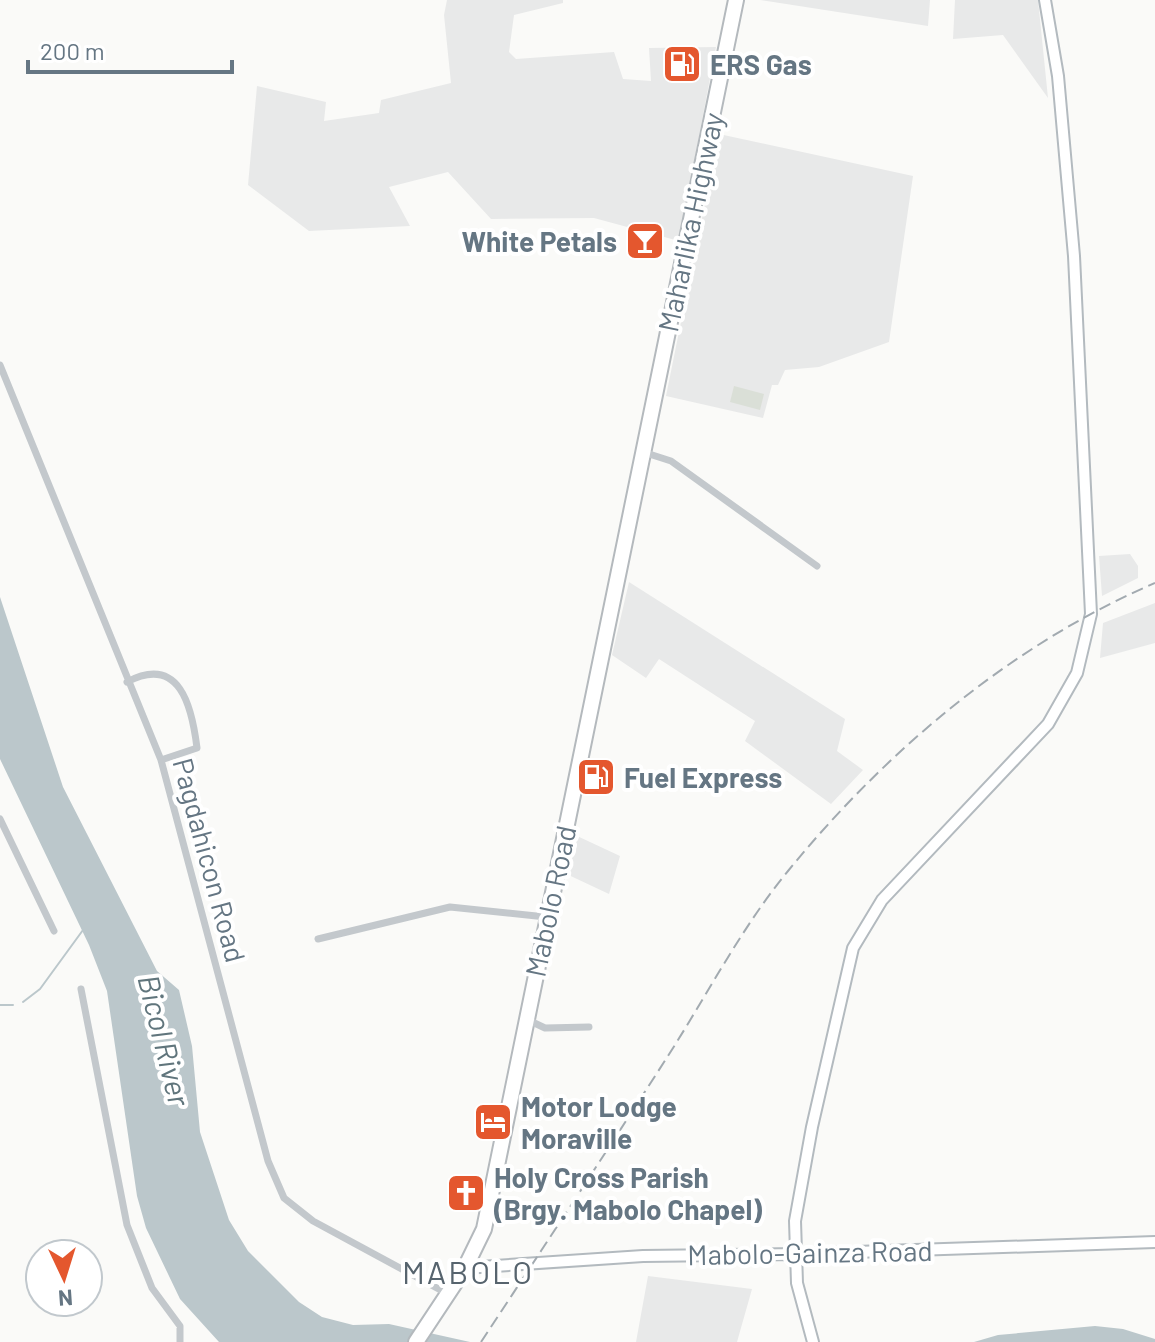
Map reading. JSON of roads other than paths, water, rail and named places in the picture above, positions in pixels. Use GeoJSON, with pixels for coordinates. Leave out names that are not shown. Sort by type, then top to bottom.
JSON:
{"type":"FeatureCollection","features":[{"type":"Feature","properties":{"kind":"highway","name":"Maharlika Highway"},"geometry":{"type":"LineString","coordinates":[[644,448],[736,0]]}},
{"type":"Feature","properties":{"kind":"highway","name":"Mabolo Road"},"geometry":{"type":"LineString","coordinates":[[416,1342],[465,1268],[484,1229],[644,448]]}},
{"type":"Feature","properties":{"kind":"main road"},"geometry":{"type":"LineString","coordinates":[[813,1342],[797,1283],[795,1221],[801,1177],[853,948],[882,900],[1048,724],[1077,673],[1086,644],[1091,614],[1075,272],[1058,76],[1045,0]]}},
{"type":"Feature","properties":{"kind":"main road","name":"Mabolo-Gainza Road"},"geometry":{"type":"LineString","coordinates":[[465,1268],[643,1256],[1155,1242]]}},
{"type":"Feature","properties":{"kind":"street","name":"Pagdahicon Road"},"geometry":{"type":"LineString","coordinates":[[0,365],[161,760],[268,1161],[284,1198],[313,1221],[448,1294]]}},
{"type":"Feature","properties":{"kind":"street"},"geometry":{"type":"LineString","coordinates":[[644,448],[671,461],[817,566]]}},
{"type":"Feature","properties":{"kind":"street"},"geometry":{"type":"LineString","coordinates":[[127,682],[143,673],[157,675],[172,682],[192,706],[197,748],[161,760]]}},
{"type":"Feature","properties":{"kind":"street"},"geometry":{"type":"LineString","coordinates":[[0,819],[54,931]]}},
{"type":"Feature","properties":{"kind":"street"},"geometry":{"type":"LineString","coordinates":[[318,939],[450,907],[546,917]]}},
{"type":"Feature","properties":{"kind":"street"},"geometry":{"type":"LineString","coordinates":[[81,989],[127,1225],[152,1288],[180,1326],[180,1342]]}},
{"type":"Feature","properties":{"kind":"street"},"geometry":{"type":"LineString","coordinates":[[526,1019],[545,1028],[589,1027]]}},
{"type":"Feature","properties":{"kind":"water","name":"Bicol River"},"geometry":{"type":"Polygon","coordinates":[[[0,597],[63,787],[157,971],[179,990],[192,1046],[200,1132],[229,1220],[248,1251],[299,1302],[322,1317],[353,1325],[389,1324],[470,1342],[219,1342],[180,1299],[146,1228],[137,1196],[107,991],[89,945],[0,759],[0,597]]]}},
{"type":"Feature","properties":{"kind":"water"},"geometry":{"type":"Polygon","coordinates":[[[1095,1326],[1123,1329],[1155,1339],[1155,1342],[974,1342],[998,1335],[1095,1326]]]}},
{"type":"Feature","properties":{"kind":"waterway"},"geometry":{"type":"LineString","coordinates":[[23,1002],[40,989],[83,930]]}},
{"type":"Feature","properties":{"kind":"waterway"},"geometry":{"type":"LineString","coordinates":[[0,1005],[13,1005]]}},
{"type":"Feature","properties":{"kind":"railway"},"geometry":{"type":"LineString","coordinates":[[481,1342],[666,1059],[755,916],[826,827],[866,784],[954,705],[1051,637],[1155,583]]}},
{"type":"Feature","properties":{"kind":"place","name":"ERS Gas"},"geometry":{"type":"Point","coordinates":[682,64]}},
{"type":"Feature","properties":{"kind":"place","name":"White Petals"},"geometry":{"type":"Point","coordinates":[645,241]}},
{"type":"Feature","properties":{"kind":"place","name":"Fuel Express"},"geometry":{"type":"Point","coordinates":[596,777]}},
{"type":"Feature","properties":{"kind":"place","name":"Motor Lodge Moraville"},"geometry":{"type":"Point","coordinates":[493,1122]}},
{"type":"Feature","properties":{"kind":"place","name":"Holy Cross Parish (Brgy. Mabolo Chapel)"},"geometry":{"type":"Point","coordinates":[466,1193]}},
{"type":"Feature","properties":{"kind":"district","name":"MABOLO"},"geometry":{"type":"Point","coordinates":[468,1271]}}]}
